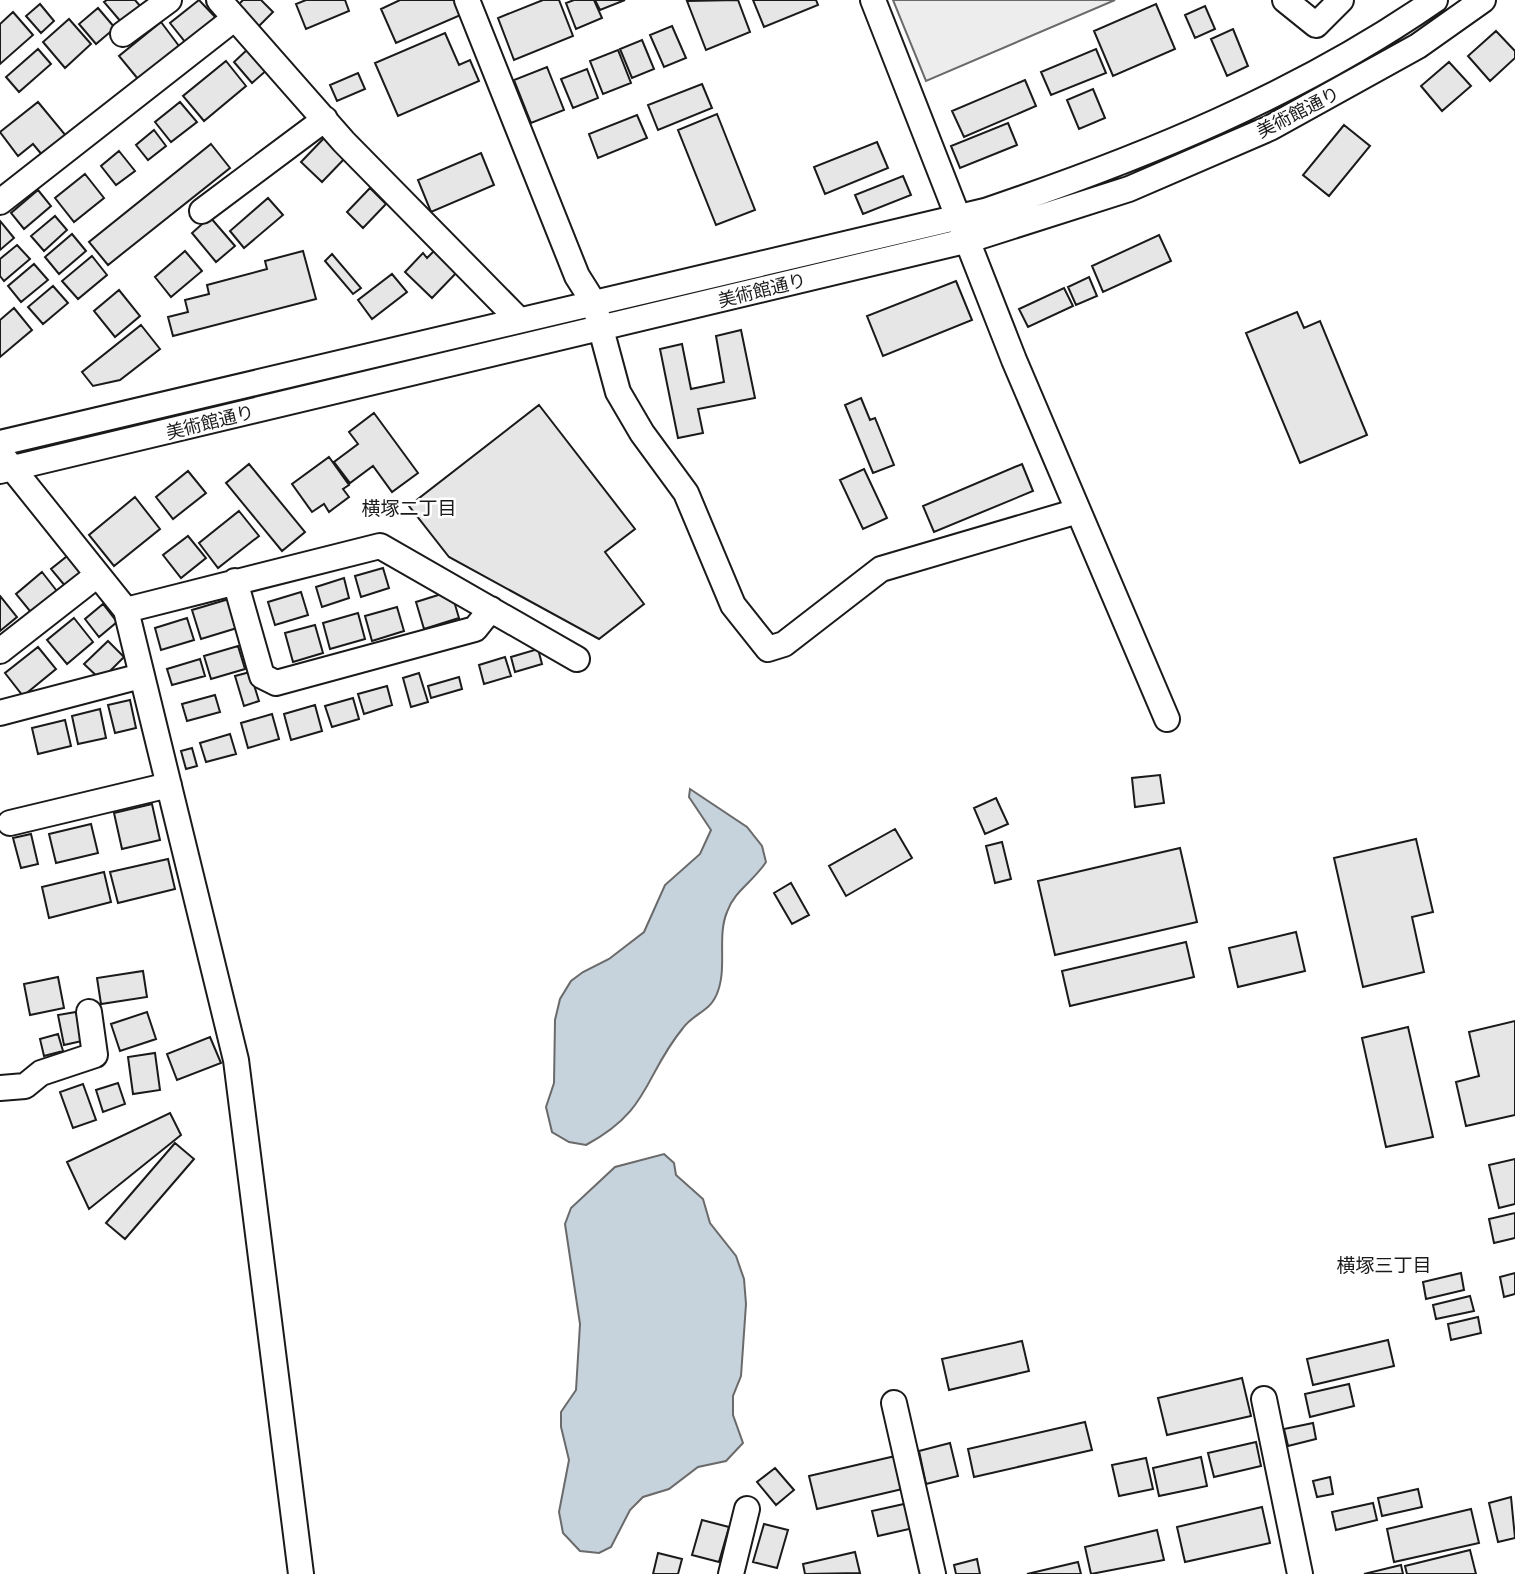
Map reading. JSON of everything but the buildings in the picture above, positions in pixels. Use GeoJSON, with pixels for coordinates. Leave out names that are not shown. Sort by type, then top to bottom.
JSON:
{"type":"FeatureCollection","features":[{"type":"Feature","properties":{"kind":"street"},"geometry":{"type":"LineString","coordinates":[[123,34],[169,0]]}},
{"type":"Feature","properties":{"kind":"street"},"geometry":{"type":"LineString","coordinates":[[467,0],[577,276],[594,303],[603,328],[618,392],[642,433],[686,494],[733,605],[768,649],[784,644],[881,569],[1078,511]]}},
{"type":"Feature","properties":{"kind":"street"},"geometry":{"type":"LineString","coordinates":[[873,0],[965,229],[1014,360],[1167,719]]}},
{"type":"Feature","properties":{"kind":"street"},"geometry":{"type":"LineString","coordinates":[[1285,0],[1316,25],[1341,0]]}},
{"type":"Feature","properties":{"kind":"street","name":"美術館通り"},"geometry":{"type":"LineString","coordinates":[[0,443],[594,303],[965,229],[1232,115],[1326,68],[1435,0]]}},
{"type":"Feature","properties":{"kind":"street","name":"美術館通り"},"geometry":{"type":"LineString","coordinates":[[4,465],[603,328],[965,229],[1129,189],[1270,128],[1418,46],[1483,0]]}},
{"type":"Feature","properties":{"kind":"street"},"geometry":{"type":"LineString","coordinates":[[0,202],[227,9],[325,119],[519,320]]}},
{"type":"Feature","properties":{"kind":"street"},"geometry":{"type":"LineString","coordinates":[[202,211],[325,119]]}},
{"type":"Feature","properties":{"kind":"street"},"geometry":{"type":"LineString","coordinates":[[4,465],[126,610],[236,1060],[301,1574]]}},
{"type":"Feature","properties":{"kind":"street"},"geometry":{"type":"LineString","coordinates":[[126,610],[380,545],[577,659]]}},
{"type":"Feature","properties":{"kind":"street"},"geometry":{"type":"LineString","coordinates":[[0,652],[96,576]]}},
{"type":"Feature","properties":{"kind":"street"},"geometry":{"type":"LineString","coordinates":[[235,582],[262,676],[276,683],[475,629],[491,609]]}},
{"type":"Feature","properties":{"kind":"street"},"geometry":{"type":"LineString","coordinates":[[0,713],[141,676]]}},
{"type":"Feature","properties":{"kind":"street"},"geometry":{"type":"LineString","coordinates":[[10,823],[169,785]]}},
{"type":"Feature","properties":{"kind":"street"},"geometry":{"type":"LineString","coordinates":[[0,1088],[24,1086],[41,1073],[95,1055],[89,1012]]}},
{"type":"Feature","properties":{"kind":"street"},"geometry":{"type":"LineString","coordinates":[[1264,1399],[1300,1574]]}},
{"type":"Feature","properties":{"kind":"street"},"geometry":{"type":"LineString","coordinates":[[894,1404],[933,1574]]}},
{"type":"Feature","properties":{"kind":"street"},"geometry":{"type":"LineString","coordinates":[[731,1574],[747,1508]]}},
{"type":"Feature","properties":{"kind":"shaded area"},"geometry":{"type":"Polygon","coordinates":[[[893,0],[1115,0],[926,81],[893,0]]]}},
{"type":"Feature","properties":{"kind":"shaded area"},"geometry":{"type":"Polygon","coordinates":[[[690,789],[747,827],[762,846],[766,862],[734,898],[727,912],[723,931],[721,981],[715,998],[683,1028],[635,1106],[623,1119],[586,1145],[569,1142],[552,1132],[546,1107],[554,1083],[555,1020],[560,999],[571,981],[609,959],[644,932],[665,885],[700,854],[711,830],[689,797],[690,789]]]}},
{"type":"Feature","properties":{"kind":"shaded area"},"geometry":{"type":"Polygon","coordinates":[[[664,1154],[674,1163],[676,1175],[703,1199],[710,1223],[736,1256],[744,1279],[746,1304],[741,1376],[733,1396],[733,1415],[743,1443],[726,1461],[698,1467],[669,1489],[643,1497],[630,1510],[611,1547],[599,1553],[580,1551],[563,1533],[559,1512],[569,1460],[561,1427],[561,1412],[576,1390],[580,1324],[565,1224],[571,1208],[615,1167],[664,1154]]]}},
{"type":"Feature","properties":{"kind":"district","name":"横塚二丁目"},"geometry":{"type":"Point","coordinates":[409,508]}},
{"type":"Feature","properties":{"kind":"district","name":"横塚三丁目"},"geometry":{"type":"Point","coordinates":[1384,1265]}}]}
